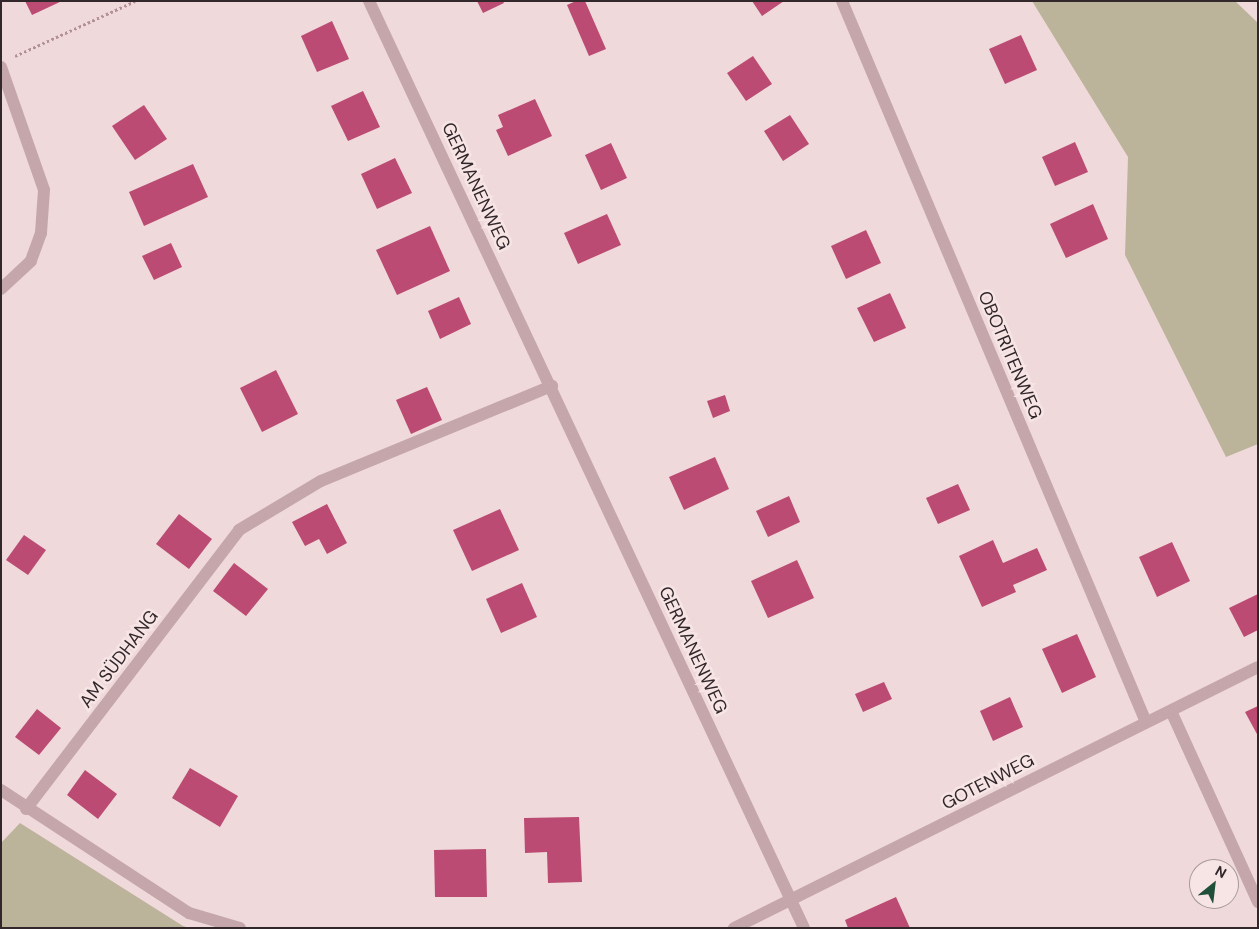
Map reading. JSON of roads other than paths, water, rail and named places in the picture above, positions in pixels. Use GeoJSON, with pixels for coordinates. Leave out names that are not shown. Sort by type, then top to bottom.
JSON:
{"type":"FeatureCollection","features":[{"type":"Feature","properties":{"kind":"street","name":"GERMANENWEG"},"geometry":{"type":"LineString","coordinates":[[369,1],[552,386],[804,928]]}},
{"type":"Feature","properties":{"kind":"street","name":"OBOTRITENWEG"},"geometry":{"type":"LineString","coordinates":[[842,1],[1146,722]]}},
{"type":"Feature","properties":{"kind":"street"},"geometry":{"type":"LineString","coordinates":[[1,289],[31,261],[41,233],[44,190],[6,63]]}},
{"type":"Feature","properties":{"kind":"street","name":"AM SÜDHANG"},"geometry":{"type":"LineString","coordinates":[[26,809],[239,530],[321,481],[552,386]]}},
{"type":"Feature","properties":{"kind":"street","name":"GOTENWEG"},"geometry":{"type":"LineString","coordinates":[[734,928],[1258,667]]}},
{"type":"Feature","properties":{"kind":"street"},"geometry":{"type":"LineString","coordinates":[[1171,710],[1258,902]]}},
{"type":"Feature","properties":{"kind":"street"},"geometry":{"type":"LineString","coordinates":[[1,790],[26,809],[189,913],[240,928]]}}]}
